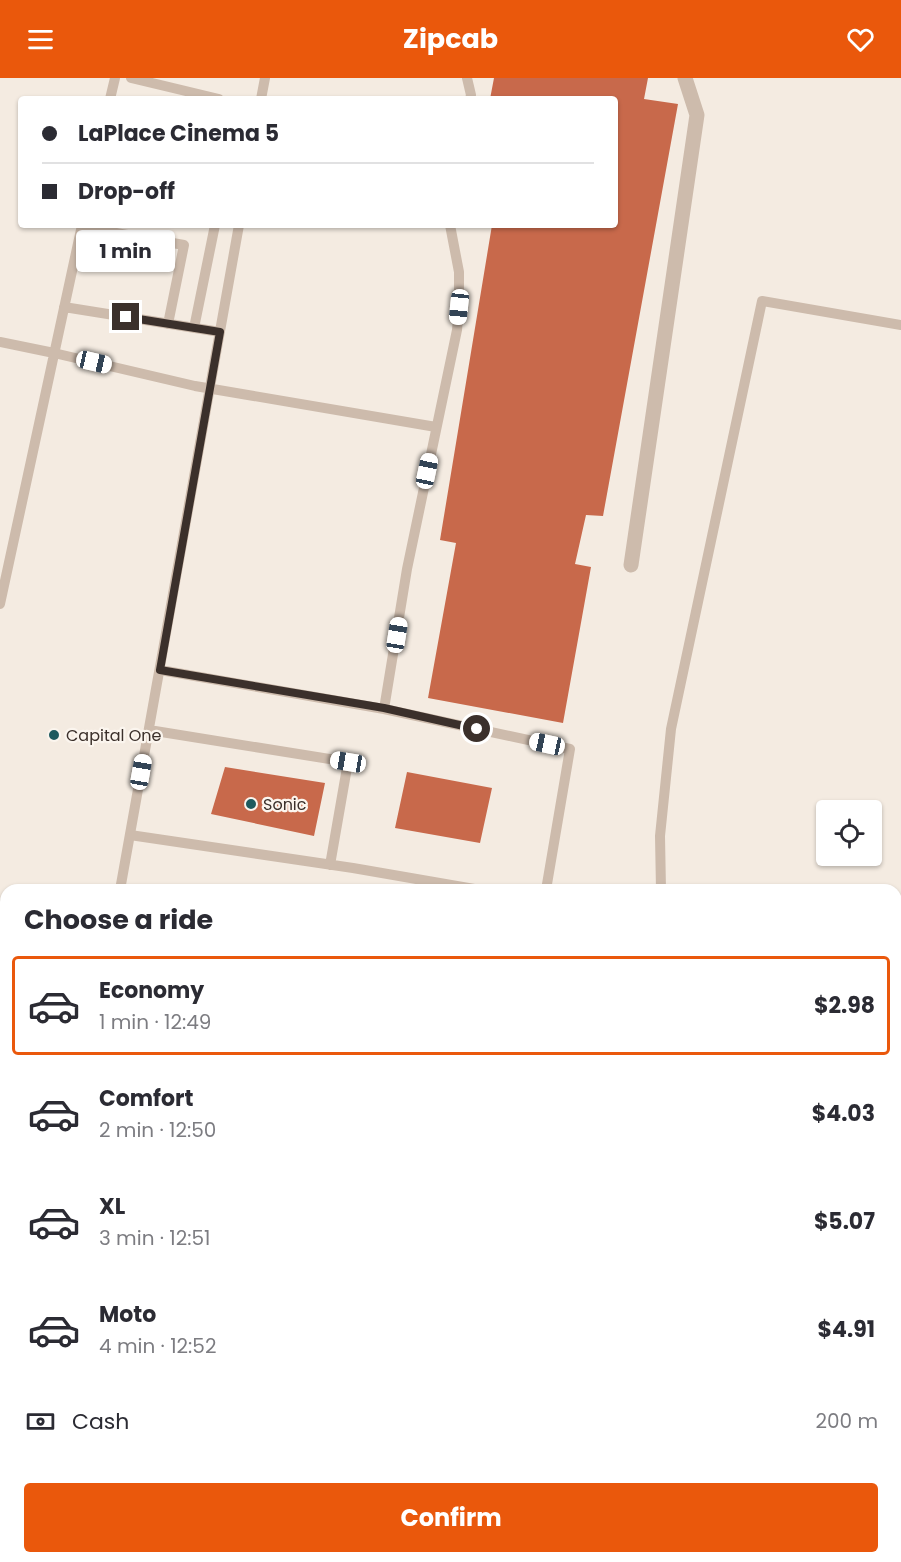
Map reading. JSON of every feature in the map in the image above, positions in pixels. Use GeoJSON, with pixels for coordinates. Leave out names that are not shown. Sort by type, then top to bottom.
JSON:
{"type":"FeatureCollection","features":[{"type":"Feature","properties":{"kind":"street"},"geometry":{"type":"LineString","coordinates":[[631,565],[697,115],[685,78]]}},
{"type":"Feature","properties":{"kind":"lane"},"geometry":{"type":"LineString","coordinates":[[111,96],[115,78]]}},
{"type":"Feature","properties":{"kind":"lane"},"geometry":{"type":"LineString","coordinates":[[131,78],[206,96]]}},
{"type":"Feature","properties":{"kind":"lane"},"geometry":{"type":"LineString","coordinates":[[262,96],[265,78]]}},
{"type":"Feature","properties":{"kind":"lane"},"geometry":{"type":"LineString","coordinates":[[467,78],[471,96]]}},
{"type":"Feature","properties":{"kind":"lane"},"geometry":{"type":"LineString","coordinates":[[0,604],[82,228]]}},
{"type":"Feature","properties":{"kind":"lane"},"geometry":{"type":"LineString","coordinates":[[93,228],[184,245],[168,324]]}},
{"type":"Feature","properties":{"kind":"lane"},"geometry":{"type":"LineString","coordinates":[[195,328],[213,228]]}},
{"type":"Feature","properties":{"kind":"lane"},"geometry":{"type":"LineString","coordinates":[[121,884],[238,228]]}},
{"type":"Feature","properties":{"kind":"lane"},"geometry":{"type":"LineString","coordinates":[[384,708],[408,568],[457,330],[459,272],[451,228]]}},
{"type":"Feature","properties":{"kind":"lane"},"geometry":{"type":"LineString","coordinates":[[661,884],[660,836],[671,729],[762,301],[901,325]]}},
{"type":"Feature","properties":{"kind":"lane"},"geometry":{"type":"LineString","coordinates":[[63,308],[220,332]]}},
{"type":"Feature","properties":{"kind":"lane"},"geometry":{"type":"LineString","coordinates":[[0,342],[210,388],[436,428]]}},
{"type":"Feature","properties":{"kind":"lane"},"geometry":{"type":"LineString","coordinates":[[160,670],[384,708],[570,749],[547,884]]}},
{"type":"Feature","properties":{"kind":"lane"},"geometry":{"type":"LineString","coordinates":[[149,730],[348,762],[330,865]]}},
{"type":"Feature","properties":{"kind":"lane"},"geometry":{"type":"LineString","coordinates":[[130,835],[444,884]]}},
{"type":"Feature","properties":{"kind":"building"},"geometry":{"type":"Polygon","coordinates":[[[494,78],[648,78],[644,99],[678,104],[603,516],[586,515],[575,564],[591,567],[563,723],[428,698],[456,543],[440,540],[492,228],[618,228],[618,96],[491,96],[494,78]]]}},
{"type":"Feature","properties":{"kind":"building"},"geometry":{"type":"Polygon","coordinates":[[[225,767],[325,783],[314,836],[211,814],[225,767]]]}},
{"type":"Feature","properties":{"kind":"building"},"geometry":{"type":"Polygon","coordinates":[[[407,772],[492,788],[480,843],[395,828],[407,772]]]}},
{"type":"Feature","properties":{"kind":"place","name":"Capital One"},"geometry":{"type":"Point","coordinates":[54,735]}},
{"type":"Feature","properties":{"kind":"place","name":"Sonic"},"geometry":{"type":"Point","coordinates":[251,804]}},
{"type":"Feature","properties":{"kind":"route"},"geometry":{"type":"LineString","coordinates":[[126,317],[220,332],[160,670],[384,708],[477,729]]}}]}
